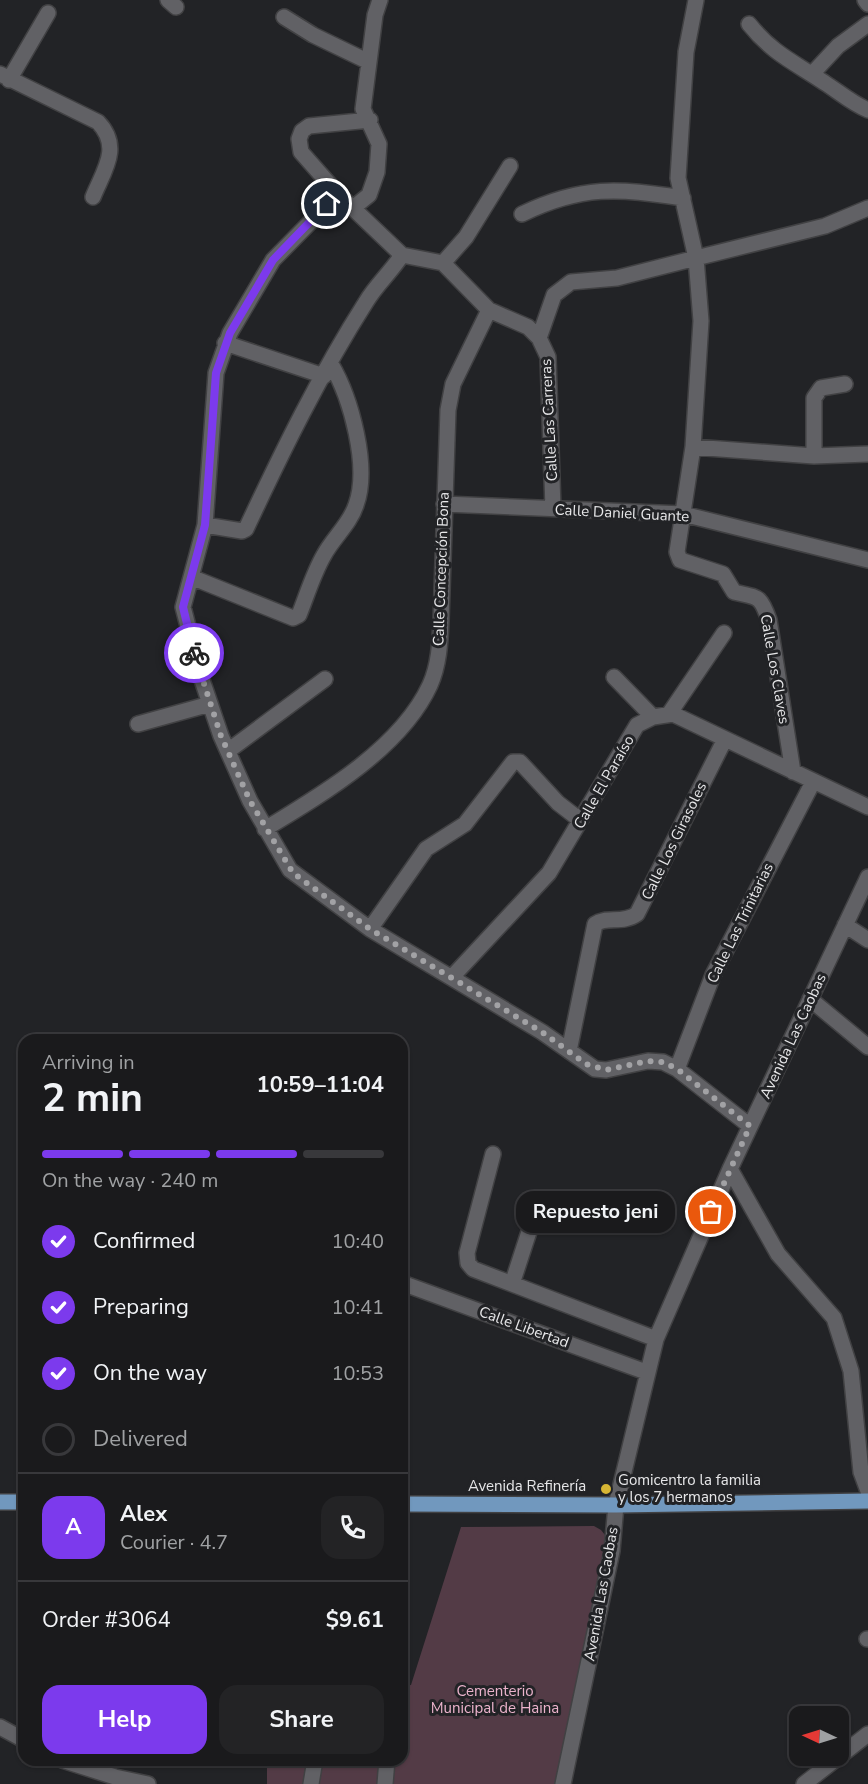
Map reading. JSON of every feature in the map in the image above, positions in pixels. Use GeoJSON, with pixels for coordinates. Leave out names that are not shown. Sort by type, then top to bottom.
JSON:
{"type":"FeatureCollection","features":[{"type":"Feature","properties":{"kind":"main road","name":"Avenida Refinería"},"geometry":{"type":"LineString","coordinates":[[408,1504],[616,1505],[868,1501]]}},
{"type":"Feature","properties":{"kind":"main road"},"geometry":{"type":"LineString","coordinates":[[0,1502],[18,1502]]}},
{"type":"Feature","properties":{"kind":"street"},"geometry":{"type":"LineString","coordinates":[[353,208],[369,195],[377,172],[379,144],[363,109],[380,0]]}},
{"type":"Feature","properties":{"kind":"street"},"geometry":{"type":"LineString","coordinates":[[683,514],[693,447],[701,321],[696,258],[678,178],[686,52],[696,0]]}},
{"type":"Feature","properties":{"kind":"street"},"geometry":{"type":"LineString","coordinates":[[865,0],[868,4]]}},
{"type":"Feature","properties":{"kind":"street"},"geometry":{"type":"LineString","coordinates":[[48,13],[4,77],[98,122],[108,132],[112,145],[109,159],[93,197]]}},
{"type":"Feature","properties":{"kind":"street"},"geometry":{"type":"LineString","coordinates":[[284,17],[313,35],[369,62]]}},
{"type":"Feature","properties":{"kind":"street"},"geometry":{"type":"LineString","coordinates":[[749,24],[763,42],[781,57],[868,110]]}},
{"type":"Feature","properties":{"kind":"street"},"geometry":{"type":"LineString","coordinates":[[812,74],[838,46],[868,24]]}},
{"type":"Feature","properties":{"kind":"street"},"geometry":{"type":"LineString","coordinates":[[370,120],[309,126],[302,130],[299,139],[301,152],[338,194],[402,255],[443,263],[466,237],[510,166]]}},
{"type":"Feature","properties":{"kind":"street"},"geometry":{"type":"LineString","coordinates":[[522,214],[565,196],[623,189],[683,198]]}},
{"type":"Feature","properties":{"kind":"street"},"geometry":{"type":"LineString","coordinates":[[338,194],[273,260],[242,308],[225,344],[216,373],[205,525],[191,577],[184,615],[210,704],[228,751],[266,829],[290,870],[370,929],[452,977],[586,1064],[600,1070],[656,1060],[677,1069],[750,1126]]}},
{"type":"Feature","properties":{"kind":"street"},"geometry":{"type":"LineString","coordinates":[[539,338],[554,295],[570,282],[618,278],[825,226],[868,208]]}},
{"type":"Feature","properties":{"kind":"street"},"geometry":{"type":"LineString","coordinates":[[205,525],[242,531],[246,529],[283,449],[367,300],[402,255]]}},
{"type":"Feature","properties":{"kind":"street","name":"Calle Las Carreras"},"geometry":{"type":"LineString","coordinates":[[443,263],[489,310],[528,327],[539,338],[548,357],[553,509]]}},
{"type":"Feature","properties":{"kind":"street","name":"Calle Concepción Bona"},"geometry":{"type":"LineString","coordinates":[[266,829],[330,790],[353,772],[387,742],[430,686],[439,655],[448,410],[453,384],[489,310]]}},
{"type":"Feature","properties":{"kind":"street"},"geometry":{"type":"LineString","coordinates":[[191,577],[271,612],[293,618],[300,615],[316,568],[351,517],[359,494],[361,469],[348,401],[328,370],[225,344]]}},
{"type":"Feature","properties":{"kind":"street"},"geometry":{"type":"LineString","coordinates":[[814,456],[814,398],[821,388],[845,384]]}},
{"type":"Feature","properties":{"kind":"street"},"geometry":{"type":"LineString","coordinates":[[693,447],[814,456],[868,454]]}},
{"type":"Feature","properties":{"kind":"street","name":"Calle Daniel Guante"},"geometry":{"type":"LineString","coordinates":[[444,504],[683,514],[868,560]]}},
{"type":"Feature","properties":{"kind":"street","name":"Calle Los Claves"},"geometry":{"type":"LineString","coordinates":[[683,514],[677,552],[680,560],[723,574],[734,592],[756,596],[765,610],[793,772]]}},
{"type":"Feature","properties":{"kind":"street"},"geometry":{"type":"LineString","coordinates":[[724,633],[669,714],[868,807]]}},
{"type":"Feature","properties":{"kind":"street"},"geometry":{"type":"LineString","coordinates":[[614,677],[653,717]]}},
{"type":"Feature","properties":{"kind":"street"},"geometry":{"type":"LineString","coordinates":[[228,751],[325,679]]}},
{"type":"Feature","properties":{"kind":"street"},"geometry":{"type":"LineString","coordinates":[[138,724],[210,704]]}},
{"type":"Feature","properties":{"kind":"street","name":"Calle El Paraíso"},"geometry":{"type":"LineString","coordinates":[[452,977],[549,873],[577,830],[580,820],[637,725],[653,717],[669,714]]}},
{"type":"Feature","properties":{"kind":"street","name":"Calle Los Girasoles"},"geometry":{"type":"LineString","coordinates":[[569,1051],[595,924],[599,921],[627,920],[637,914],[724,741]]}},
{"type":"Feature","properties":{"kind":"street"},"geometry":{"type":"LineString","coordinates":[[370,929],[426,849],[465,824],[513,762],[520,762],[558,803],[580,820]]}},
{"type":"Feature","properties":{"kind":"street","name":"Calle Las Trinitarias"},"geometry":{"type":"LineString","coordinates":[[677,1069],[713,975],[813,782]]}},
{"type":"Feature","properties":{"kind":"street","name":"Avenida Las Caobas"},"geometry":{"type":"LineString","coordinates":[[563,1784],[612,1551],[616,1505],[646,1372],[656,1339],[730,1169],[868,877]]}},
{"type":"Feature","properties":{"kind":"street"},"geometry":{"type":"LineString","coordinates":[[845,925],[868,940]]}},
{"type":"Feature","properties":{"kind":"street"},"geometry":{"type":"LineString","coordinates":[[810,999],[868,1047]]}},
{"type":"Feature","properties":{"kind":"street"},"geometry":{"type":"LineString","coordinates":[[494,1154],[467,1253],[468,1263],[473,1269],[656,1339]]}},
{"type":"Feature","properties":{"kind":"street"},"geometry":{"type":"LineString","coordinates":[[730,1169],[778,1254],[834,1317],[851,1371],[861,1472],[868,1491]]}},
{"type":"Feature","properties":{"kind":"street"},"geometry":{"type":"LineString","coordinates":[[512,1284],[540,1198]]}},
{"type":"Feature","properties":{"kind":"street","name":"Calle Libertad"},"geometry":{"type":"LineString","coordinates":[[408,1285],[646,1372]]}},
{"type":"Feature","properties":{"kind":"street"},"geometry":{"type":"LineString","coordinates":[[0,1726],[18,1736]]}},
{"type":"Feature","properties":{"kind":"street"},"geometry":{"type":"LineString","coordinates":[[804,1784],[868,1734]]}},
{"type":"Feature","properties":{"kind":"street"},"geometry":{"type":"LineString","coordinates":[[78,1766],[115,1781],[148,1784]]}},
{"type":"Feature","properties":{"kind":"street"},"geometry":{"type":"LineString","coordinates":[[311,1784],[314,1766]]}},
{"type":"Feature","properties":{"kind":"street"},"geometry":{"type":"LineString","coordinates":[[385,1784],[386,1766]]}},
{"type":"Feature","properties":{"kind":"green space","name":"Cementerio Municipal de Haina"},"geometry":{"type":"Polygon","coordinates":[[[594,1526],[601,1530],[609,1540],[563,1784],[267,1784],[267,1766],[408,1766],[408,1685],[411,1685],[461,1527],[594,1526]]]}},
{"type":"Feature","properties":{"kind":"way so far"},"geometry":{"type":"LineString","coordinates":[[194,653],[221,736],[250,801],[293,873],[370,929],[542,1032],[595,1069],[606,1070],[656,1060],[663,1062],[677,1069],[750,1126],[711,1212]]}},
{"type":"Feature","properties":{"kind":"place","name":"Repuesto jeni"},"geometry":{"type":"Point","coordinates":[711,1212]}},
{"type":"Feature","properties":{"kind":"place","name":"Gomicentro la familia y los 7 hermanos"},"geometry":{"type":"Point","coordinates":[606,1489]}},
{"type":"Feature","properties":{"kind":"route"},"geometry":{"type":"LineString","coordinates":[[194,653],[183,607],[205,525],[216,373],[225,344],[242,308],[273,260],[327,204]]}}]}
